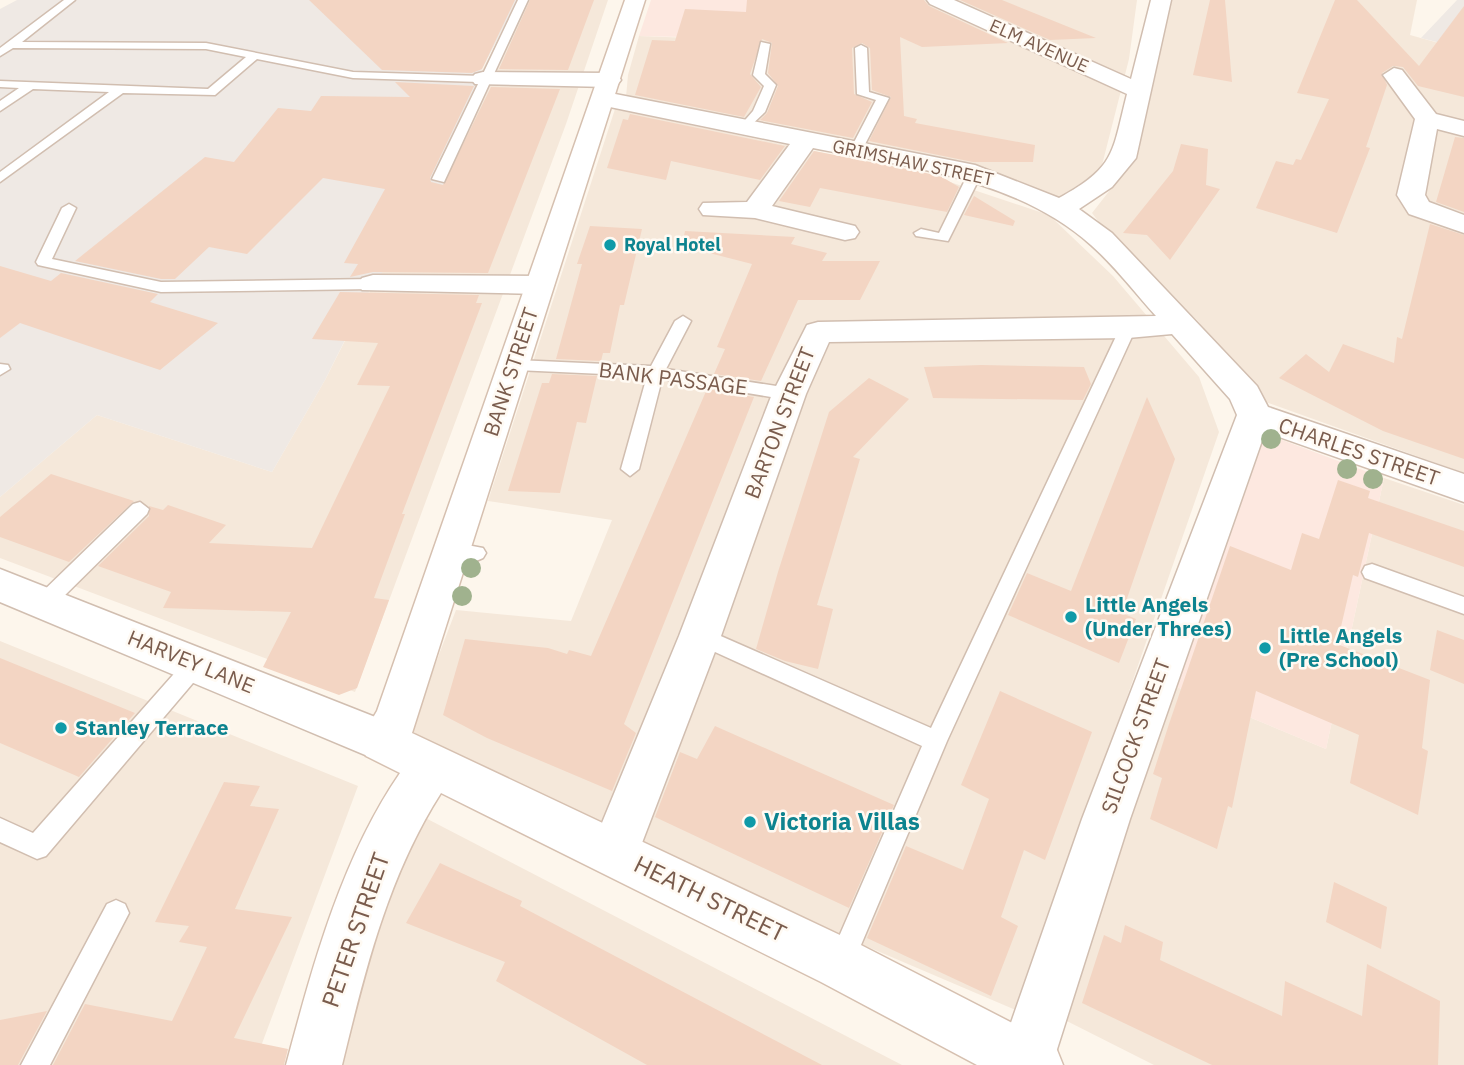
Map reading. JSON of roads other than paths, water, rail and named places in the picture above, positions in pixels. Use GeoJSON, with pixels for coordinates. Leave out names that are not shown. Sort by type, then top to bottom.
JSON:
{"type":"FeatureCollection","features":[{"type":"Feature","properties":{"kind":"street","name":"BANK STREET"},"geometry":{"type":"LineString","coordinates":[[382,741],[396,720],[464,551],[539,285],[635,0]]}},
{"type":"Feature","properties":{"kind":"street","name":"ELM AVENUE"},"geometry":{"type":"LineString","coordinates":[[937,0],[1141,92]]}},
{"type":"Feature","properties":{"kind":"street"},"geometry":{"type":"LineString","coordinates":[[1060,208],[1082,197],[1114,173],[1123,158],[1161,0]]}},
{"type":"Feature","properties":{"kind":"street"},"geometry":{"type":"LineString","coordinates":[[1394,75],[1427,119],[1464,129]]}},
{"type":"Feature","properties":{"kind":"street","name":"GRIMSHAW STREET"},"geometry":{"type":"LineString","coordinates":[[483,79],[607,89],[746,127],[975,173],[1060,208],[1102,239],[1245,394],[1254,415]]}},
{"type":"Feature","properties":{"kind":"street"},"geometry":{"type":"LineString","coordinates":[[1427,119],[1411,195],[1419,208],[1464,225]]}},
{"type":"Feature","properties":{"kind":"street"},"geometry":{"type":"LineString","coordinates":[[755,210],[806,140]]}},
{"type":"Feature","properties":{"kind":"street"},"geometry":{"type":"LineString","coordinates":[[712,209],[755,210],[845,232]]}},
{"type":"Feature","properties":{"kind":"street"},"geometry":{"type":"LineString","coordinates":[[373,284],[539,285]]}},
{"type":"Feature","properties":{"kind":"street","name":"BARTON STREET"},"geometry":{"type":"LineString","coordinates":[[615,852],[700,636],[789,394],[813,337],[818,332],[1128,328],[1179,324]]}},
{"type":"Feature","properties":{"kind":"street","name":"CHARLES STREET"},"geometry":{"type":"LineString","coordinates":[[1254,415],[1464,488]]}},
{"type":"Feature","properties":{"kind":"street","name":"SILCOCK STREET"},"geometry":{"type":"LineString","coordinates":[[1030,1063],[1106,819],[1254,415]]}},
{"type":"Feature","properties":{"kind":"street","name":"HARVEY LANE"},"geometry":{"type":"LineString","coordinates":[[0,585],[382,741]]}},
{"type":"Feature","properties":{"kind":"street","name":"HEATH STREET"},"geometry":{"type":"LineString","coordinates":[[382,741],[840,963],[1030,1063]]}},
{"type":"Feature","properties":{"kind":"street","name":"PETER STREET"},"geometry":{"type":"LineString","coordinates":[[314,1065],[338,971],[376,862],[415,789],[432,765]]}},
{"type":"Feature","properties":{"kind":"lane"},"geometry":{"type":"LineString","coordinates":[[0,53],[70,0]]}},
{"type":"Feature","properties":{"kind":"lane"},"geometry":{"type":"LineString","coordinates":[[439,179],[483,79],[523,0]]}},
{"type":"Feature","properties":{"kind":"lane"},"geometry":{"type":"LineString","coordinates":[[746,127],[759,112],[770,85],[759,75],[765,44]]}},
{"type":"Feature","properties":{"kind":"lane"},"geometry":{"type":"LineString","coordinates":[[11,45],[206,46],[353,75],[483,79]]}},
{"type":"Feature","properties":{"kind":"lane"},"geometry":{"type":"LineString","coordinates":[[856,150],[883,98],[863,94],[861,48]]}},
{"type":"Feature","properties":{"kind":"lane"},"geometry":{"type":"LineString","coordinates":[[0,84],[211,93],[255,55]]}},
{"type":"Feature","properties":{"kind":"lane"},"geometry":{"type":"LineString","coordinates":[[0,107],[31,85]]}},
{"type":"Feature","properties":{"kind":"lane"},"geometry":{"type":"LineString","coordinates":[[0,178],[121,89]]}},
{"type":"Feature","properties":{"kind":"lane"},"geometry":{"type":"LineString","coordinates":[[921,233],[943,238],[975,173]]}},
{"type":"Feature","properties":{"kind":"lane"},"geometry":{"type":"LineString","coordinates":[[69,208],[43,262],[161,287],[373,284]]}},
{"type":"Feature","properties":{"kind":"lane"},"geometry":{"type":"LineString","coordinates":[[630,469],[656,372],[683,321]]}},
{"type":"Feature","properties":{"kind":"lane"},"geometry":{"type":"LineString","coordinates":[[840,963],[936,741],[1128,328]]}},
{"type":"Feature","properties":{"kind":"lane","name":"BANK PASSAGE"},"geometry":{"type":"LineString","coordinates":[[516,365],[656,372],[789,394]]}},
{"type":"Feature","properties":{"kind":"lane"},"geometry":{"type":"LineString","coordinates":[[45,602],[140,509]]}},
{"type":"Feature","properties":{"kind":"lane"},"geometry":{"type":"LineString","coordinates":[[1372,572],[1464,606]]}},
{"type":"Feature","properties":{"kind":"lane"},"geometry":{"type":"LineString","coordinates":[[700,636],[936,741]]}},
{"type":"Feature","properties":{"kind":"lane"},"geometry":{"type":"LineString","coordinates":[[0,830],[37,847],[195,664]]}},
{"type":"Feature","properties":{"kind":"lane"},"geometry":{"type":"LineString","coordinates":[[36,1065],[116,913]]}},
{"type":"Feature","properties":{"kind":"place","name":"Royal Hotel"},"geometry":{"type":"Point","coordinates":[610,245]}},
{"type":"Feature","properties":{"kind":"place","name":"Little Angels (Under Threes)"},"geometry":{"type":"Point","coordinates":[1071,617]}},
{"type":"Feature","properties":{"kind":"place","name":"Little Angels (Pre School)"},"geometry":{"type":"Point","coordinates":[1265,648]}},
{"type":"Feature","properties":{"kind":"place","name":"Stanley Terrace"},"geometry":{"type":"Point","coordinates":[61,728]}},
{"type":"Feature","properties":{"kind":"place","name":"Victoria Villas"},"geometry":{"type":"Point","coordinates":[750,822]}}]}
